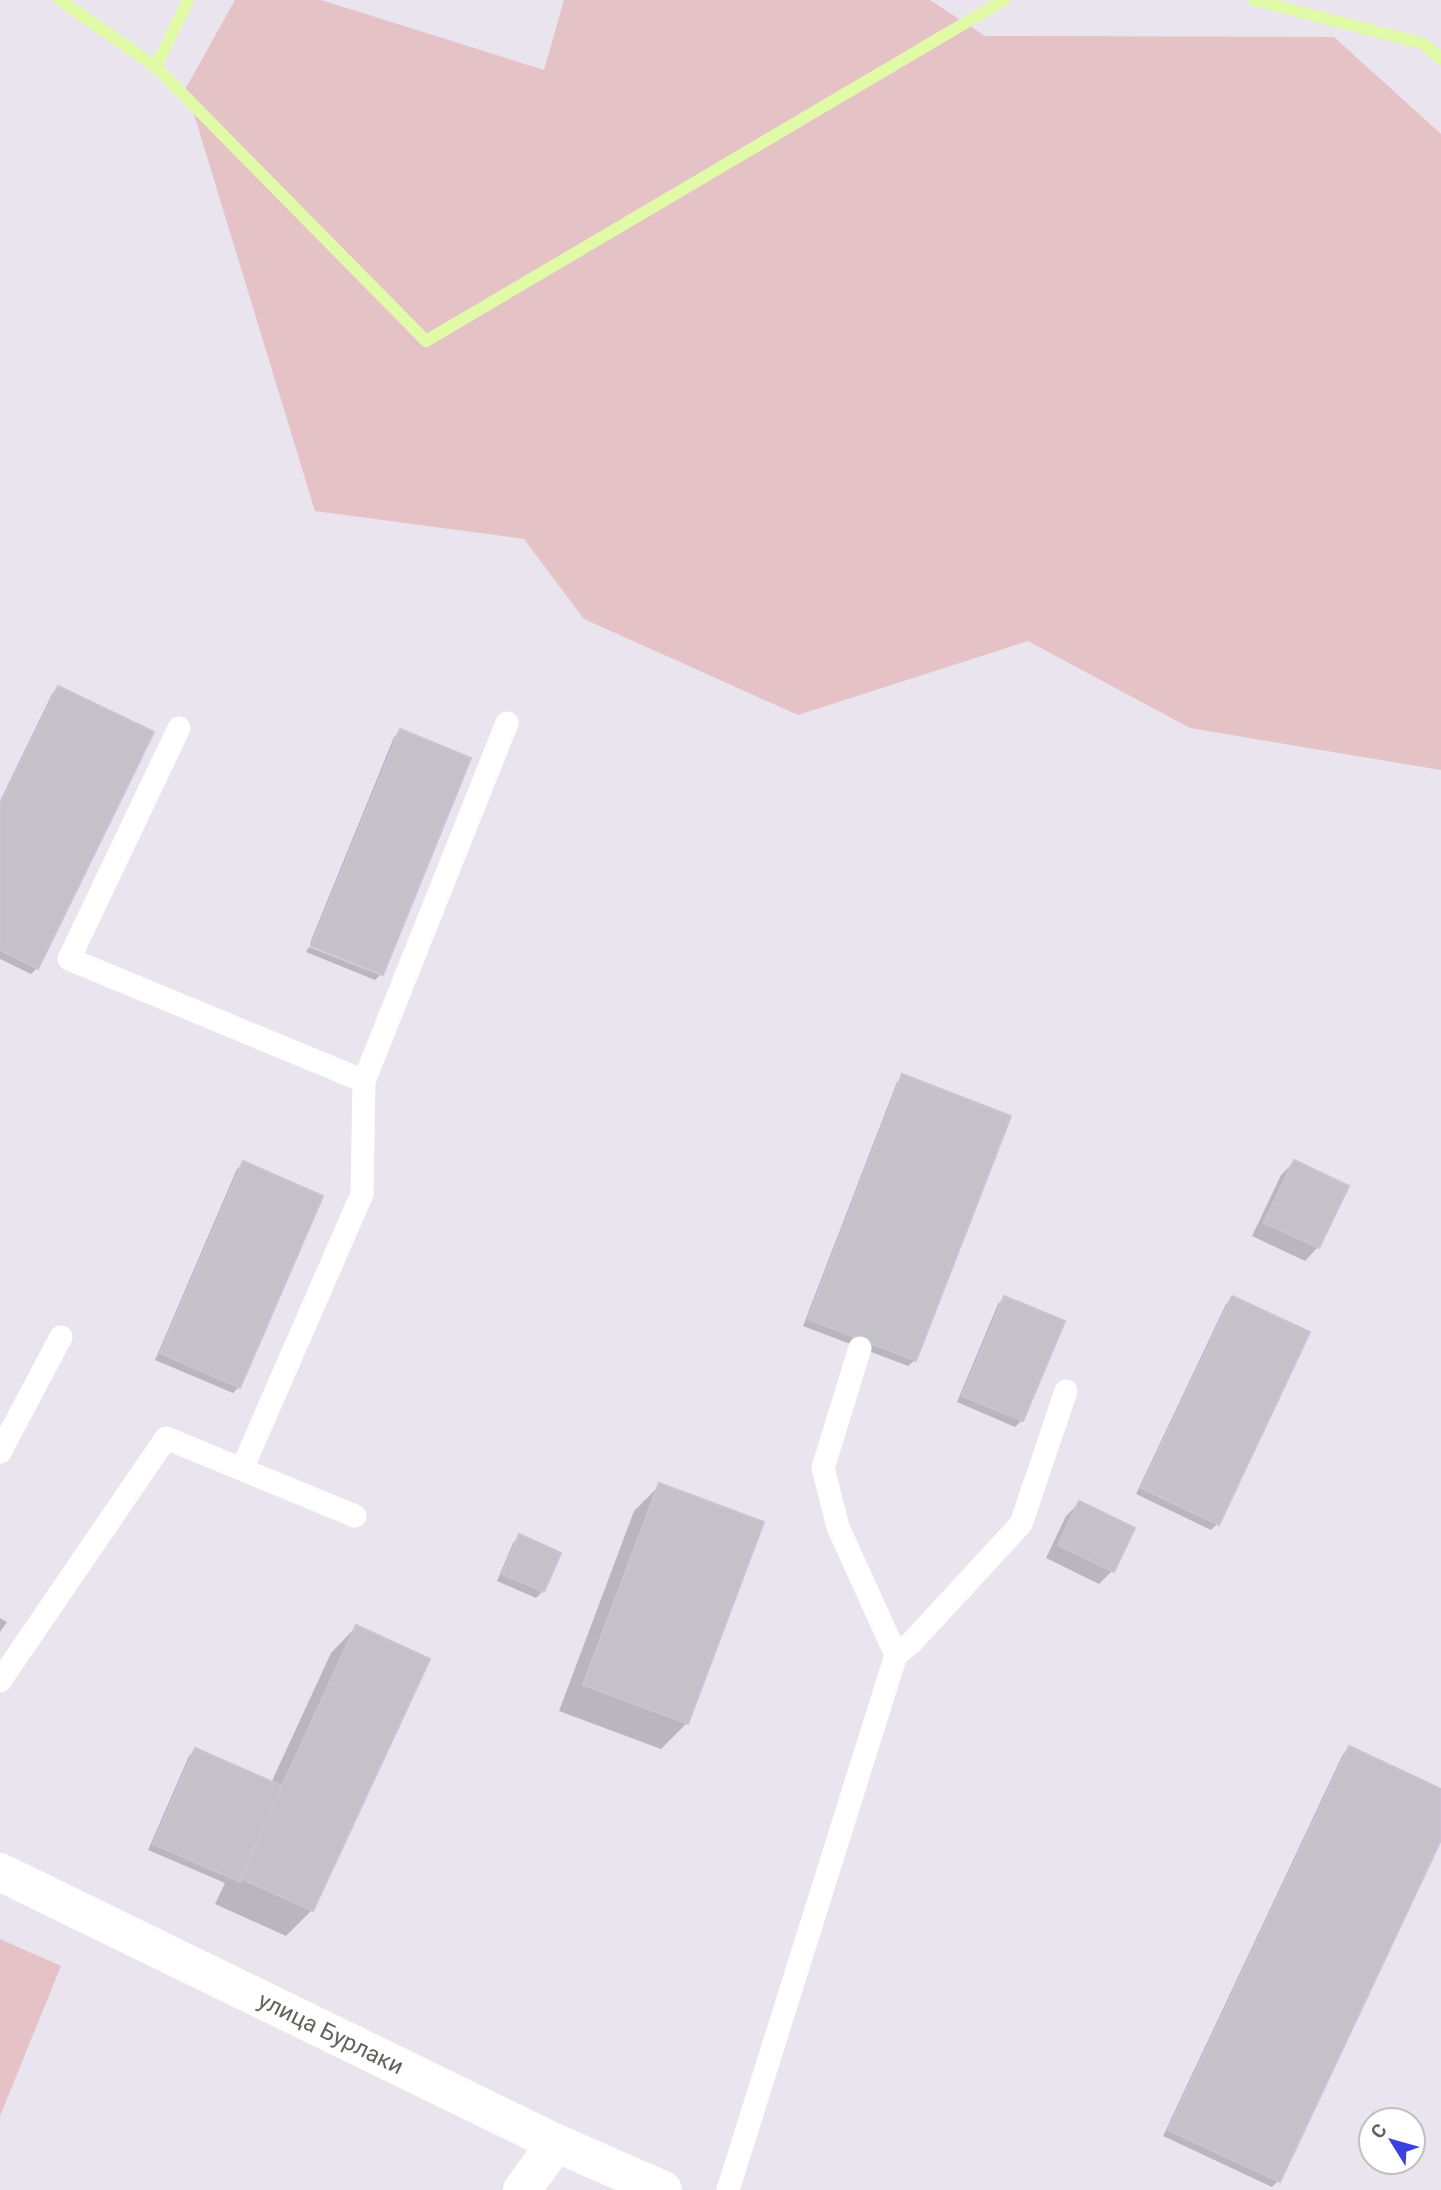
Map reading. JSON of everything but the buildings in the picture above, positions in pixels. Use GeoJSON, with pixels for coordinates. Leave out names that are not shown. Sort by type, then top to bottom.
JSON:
{"type":"FeatureCollection","features":[{"type":"Feature","properties":{"kind":"street","name":"улица Бурлаки"},"geometry":{"type":"LineString","coordinates":[[0,1872],[556,2143],[663,2190]]}},
{"type":"Feature","properties":{"kind":"street"},"geometry":{"type":"LineString","coordinates":[[522,2190],[556,2143]]}},
{"type":"Feature","properties":{"kind":"lane"},"geometry":{"type":"LineString","coordinates":[[242,1469],[362,1194],[364,1081],[507,723]]}},
{"type":"Feature","properties":{"kind":"lane"},"geometry":{"type":"LineString","coordinates":[[179,728],[69,958],[364,1081]]}},
{"type":"Feature","properties":{"kind":"lane"},"geometry":{"type":"LineString","coordinates":[[0,1452],[61,1337]]}},
{"type":"Feature","properties":{"kind":"lane"},"geometry":{"type":"LineString","coordinates":[[860,1348],[823,1468],[838,1527],[896,1655]]}},
{"type":"Feature","properties":{"kind":"lane"},"geometry":{"type":"LineString","coordinates":[[728,2190],[896,1655],[912,1642],[1021,1524],[1066,1391]]}},
{"type":"Feature","properties":{"kind":"lane"},"geometry":{"type":"LineString","coordinates":[[0,1681],[166,1438],[355,1516]]}},
{"type":"Feature","properties":{"kind":"shaded area"},"geometry":{"type":"Polygon","coordinates":[[[235,0],[321,0],[544,70],[564,0],[930,0],[985,36],[1334,37],[1441,134],[1441,770],[1190,728],[1028,641],[798,715],[584,619],[524,539],[315,511],[186,88],[235,0]]]}},
{"type":"Feature","properties":{"kind":"shaded area"},"geometry":{"type":"Polygon","coordinates":[[[0,1939],[61,1966],[0,2116],[0,1939]]]}},
{"type":"Feature","properties":{"kind":"waterway"},"geometry":{"type":"LineString","coordinates":[[60,0],[156,67],[426,341],[1004,0]]}},
{"type":"Feature","properties":{"kind":"waterway"},"geometry":{"type":"LineString","coordinates":[[156,67],[188,0]]}},
{"type":"Feature","properties":{"kind":"waterway"},"geometry":{"type":"LineString","coordinates":[[1254,0],[1424,44],[1441,59]]}}]}
